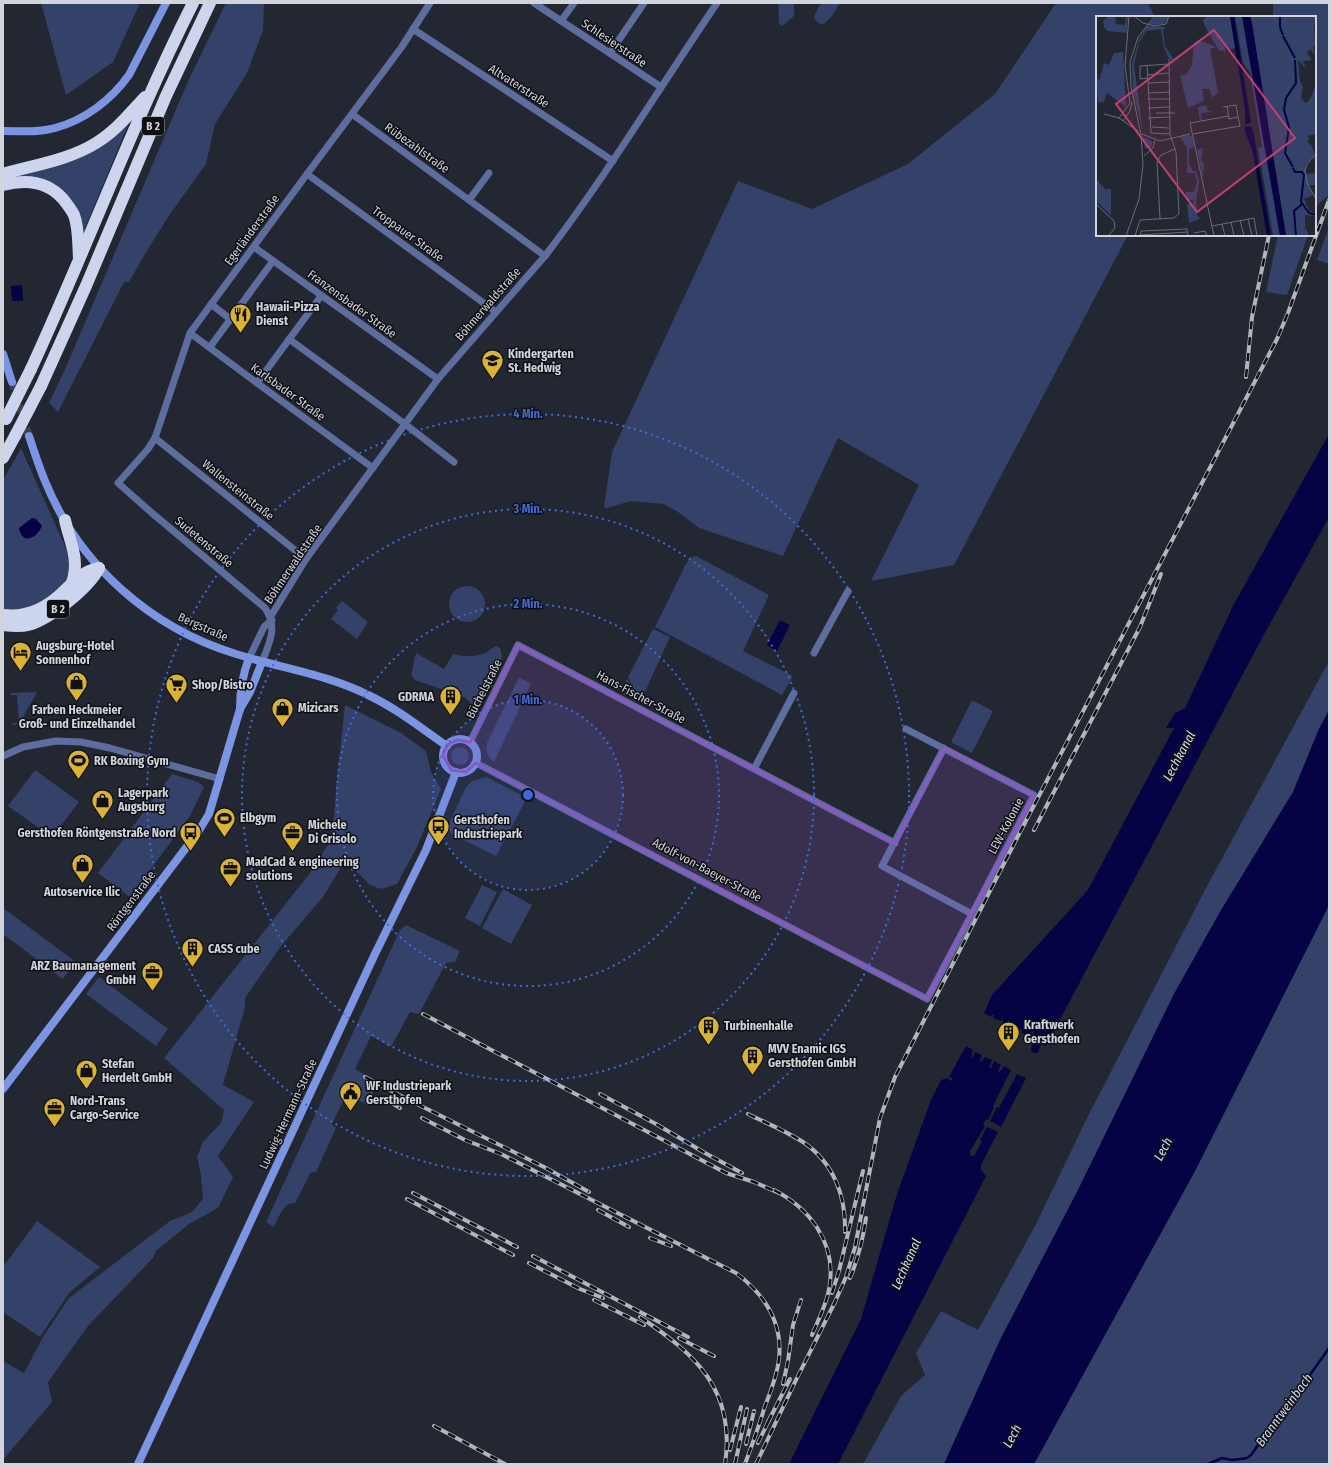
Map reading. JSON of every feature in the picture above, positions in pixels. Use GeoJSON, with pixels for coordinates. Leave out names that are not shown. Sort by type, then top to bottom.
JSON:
{"type":"FeatureCollection","features":[{"type":"Feature","properties":{"kind":"highway","name":"B 2"},"geometry":{"type":"LineString","coordinates":[[4,422],[31,369],[80,261],[152,90],[193,3]]}},
{"type":"Feature","properties":{"kind":"highway","name":"B 2"},"geometry":{"type":"LineString","coordinates":[[3,458],[41,386],[86,286],[166,96],[210,3]]}},
{"type":"Feature","properties":{"kind":"highway","name":"B 2"},"geometry":{"type":"LineString","coordinates":[[3,174],[72,155],[96,143],[116,129],[152,90]]}},
{"type":"Feature","properties":{"kind":"highway","name":"B 2"},"geometry":{"type":"LineString","coordinates":[[3,185],[19,181],[30,181],[51,189],[59,195],[73,214],[77,226],[80,261]]}},
{"type":"Feature","properties":{"kind":"highway","name":"B 2"},"geometry":{"type":"LineString","coordinates":[[65,520],[75,556],[76,569],[72,583]]}},
{"type":"Feature","properties":{"kind":"highway","name":"B 2"},"geometry":{"type":"LineString","coordinates":[[3,615],[19,615],[36,612],[52,602],[83,573],[100,568]]}},
{"type":"Feature","properties":{"kind":"highway","name":"B 2"},"geometry":{"type":"LineString","coordinates":[[3,625],[26,625],[41,620],[56,611],[90,582],[100,568]]}},
{"type":"Feature","properties":{"kind":"street"},"geometry":{"type":"LineString","coordinates":[[3,131],[28,132],[54,128],[77,120],[100,106],[119,88],[129,75],[166,3]]}},
{"type":"Feature","properties":{"kind":"street","name":"Egerländerstraße"},"geometry":{"type":"LineString","coordinates":[[118,483],[148,449],[155,438],[190,333],[401,48],[430,3]]}},
{"type":"Feature","properties":{"kind":"street","name":"Schlesierstraße"},"geometry":{"type":"LineString","coordinates":[[534,3],[661,87]]}},
{"type":"Feature","properties":{"kind":"street"},"geometry":{"type":"LineString","coordinates":[[561,21],[574,3]]}},
{"type":"Feature","properties":{"kind":"street"},"geometry":{"type":"LineString","coordinates":[[610,53],[644,3]]}},
{"type":"Feature","properties":{"kind":"street","name":"Böhmerwaldstraße"},"geometry":{"type":"LineString","coordinates":[[271,618],[306,559],[438,380],[545,256],[613,161],[717,3]]}},
{"type":"Feature","properties":{"kind":"street","name":"Altvaterstraße"},"geometry":{"type":"LineString","coordinates":[[413,29],[613,161]]}},
{"type":"Feature","properties":{"kind":"street","name":"Rübezahlstraße"},"geometry":{"type":"LineString","coordinates":[[352,114],[545,256]]}},
{"type":"Feature","properties":{"kind":"street"},"geometry":{"type":"LineString","coordinates":[[469,200],[489,173]]}},
{"type":"Feature","properties":{"kind":"street","name":"Troppauer Straße"},"geometry":{"type":"LineString","coordinates":[[307,174],[496,312]]}},
{"type":"Feature","properties":{"kind":"street","name":"Franzensbader Straße"},"geometry":{"type":"LineString","coordinates":[[254,247],[438,380]]}},
{"type":"Feature","properties":{"kind":"street"},"geometry":{"type":"LineString","coordinates":[[210,347],[273,261]]}},
{"type":"Feature","properties":{"kind":"street"},"geometry":{"type":"LineString","coordinates":[[257,383],[321,296]]}},
{"type":"Feature","properties":{"kind":"street"},"geometry":{"type":"LineString","coordinates":[[211,304],[230,319]]}},
{"type":"Feature","properties":{"kind":"street","name":"Karlsbader Straße"},"geometry":{"type":"LineString","coordinates":[[190,333],[373,468]]}},
{"type":"Feature","properties":{"kind":"street"},"geometry":{"type":"LineString","coordinates":[[289,339],[454,462]]}},
{"type":"Feature","properties":{"kind":"street"},"geometry":{"type":"LineString","coordinates":[[3,354],[12,382]]}},
{"type":"Feature","properties":{"kind":"street","name":"Bergstraße"},"geometry":{"type":"LineString","coordinates":[[29,436],[45,482],[65,520],[80,544],[120,589],[163,622],[186,635],[214,647],[262,662],[319,676],[369,695],[389,706],[447,746]]}},
{"type":"Feature","properties":{"kind":"street","name":"Wallensteinstraße"},"geometry":{"type":"LineString","coordinates":[[155,438],[306,559]]}},
{"type":"Feature","properties":{"kind":"street","name":"Sudetenstraße"},"geometry":{"type":"LineString","coordinates":[[118,483],[265,608],[271,618]]}},
{"type":"Feature","properties":{"kind":"street"},"geometry":{"type":"LineString","coordinates":[[814,653],[848,591]]}},
{"type":"Feature","properties":{"kind":"street"},"geometry":{"type":"LineString","coordinates":[[249,658],[264,627],[271,618]]}},
{"type":"Feature","properties":{"kind":"street"},"geometry":{"type":"LineString","coordinates":[[262,662],[272,630],[271,618]]}},
{"type":"Feature","properties":{"kind":"street","name":"Büchelstraße"},"geometry":{"type":"LineString","coordinates":[[470,742],[518,645]]}},
{"type":"Feature","properties":{"kind":"street","name":"Hans-Fischer-Straße"},"geometry":{"type":"LineString","coordinates":[[518,645],[894,843]]}},
{"type":"Feature","properties":{"kind":"street","name":"Röntgenstraße"},"geometry":{"type":"LineString","coordinates":[[240,710],[240,691],[243,673],[249,658]]}},
{"type":"Feature","properties":{"kind":"street","name":"Röntgenstraße"},"geometry":{"type":"LineString","coordinates":[[3,1089],[198,832],[210,814],[240,710],[250,692],[262,662]]}},
{"type":"Feature","properties":{"kind":"street"},"geometry":{"type":"LineString","coordinates":[[754,769],[794,693]]}},
{"type":"Feature","properties":{"kind":"street","name":"LEW-Kolonie"},"geometry":{"type":"LineString","coordinates":[[906,729],[1034,795],[927,998]]}},
{"type":"Feature","properties":{"kind":"street"},"geometry":{"type":"LineString","coordinates":[[462,739],[470,742],[476,749],[477,754],[476,763],[471,769],[466,772],[456,772],[447,766],[444,761],[444,755],[447,746],[452,742],[462,739]]}},
{"type":"Feature","properties":{"kind":"street"},"geometry":{"type":"LineString","coordinates":[[3,756],[23,747],[49,742],[81,742],[110,748],[220,779]]}},
{"type":"Feature","properties":{"kind":"street"},"geometry":{"type":"LineString","coordinates":[[944,748],[882,866],[972,914]]}},
{"type":"Feature","properties":{"kind":"street","name":"Adolf-von-Baeyer-Straße"},"geometry":{"type":"LineString","coordinates":[[476,763],[927,998]]}},
{"type":"Feature","properties":{"kind":"street","name":"Ludwig-Hermann-Straße"},"geometry":{"type":"LineString","coordinates":[[138,1464],[374,956],[424,854],[436,827],[456,772]]}},
{"type":"Feature","properties":{"kind":"highlighted area"},"geometry":{"type":"Polygon","coordinates":[[[518,645],[895,843],[944,748],[1034,795],[927,999],[476,763],[466,772],[451,770],[443,755],[447,745],[457,740],[470,742],[518,645]]]}},
{"type":"Feature","properties":{"kind":"shaded area"},"geometry":{"type":"Polygon","coordinates":[[[41,3],[140,3],[113,62],[66,95],[41,3]]]}},
{"type":"Feature","properties":{"kind":"shaded area"},"geometry":{"type":"Polygon","coordinates":[[[226,3],[264,3],[263,30],[247,73],[215,124],[206,164],[170,214],[129,282],[124,282],[58,412],[49,403],[66,367],[189,79],[226,3]]]}},
{"type":"Feature","properties":{"kind":"shaded area"},"geometry":{"type":"Polygon","coordinates":[[[778,3],[794,3],[794,16],[782,26],[779,24],[778,3]]]}},
{"type":"Feature","properties":{"kind":"shaded area"},"geometry":{"type":"Polygon","coordinates":[[[821,3],[840,3],[830,18],[822,24],[815,20],[814,17],[821,3]]]}},
{"type":"Feature","properties":{"kind":"shaded area"},"geometry":{"type":"Polygon","coordinates":[[[1056,3],[1148,3],[1154,16],[1096,16],[1096,236],[1127,236],[954,565],[871,581],[919,485],[838,438],[783,556],[699,528],[678,512],[664,504],[631,501],[607,508],[604,507],[612,452],[738,181],[812,209],[908,164],[995,94],[1056,3]]]}},
{"type":"Feature","properties":{"kind":"shaded area"},"geometry":{"type":"Polygon","coordinates":[[[1273,3],[1329,3],[1329,195],[1318,204],[1316,211],[1316,16],[1273,16],[1273,3]]]}},
{"type":"Feature","properties":{"kind":"shaded area"},"geometry":{"type":"Polygon","coordinates":[[[125,124],[128,125],[81,238],[69,198],[3,178],[28,171],[125,124]]]}},
{"type":"Feature","properties":{"kind":"shaded area"},"geometry":{"type":"Polygon","coordinates":[[[1329,227],[1329,264],[1317,260],[1329,227]]]}},
{"type":"Feature","properties":{"kind":"shaded area"},"geometry":{"type":"Polygon","coordinates":[[[1278,236],[1308,236],[1287,295],[1266,292],[1278,236]]]}},
{"type":"Feature","properties":{"kind":"shaded area"},"geometry":{"type":"Polygon","coordinates":[[[21,448],[69,555],[70,577],[63,586],[50,597],[27,610],[7,610],[3,609],[3,480],[21,448]]]}},
{"type":"Feature","properties":{"kind":"shaded area"},"geometry":{"type":"Polygon","coordinates":[[[696,556],[769,595],[743,651],[793,676],[782,695],[655,627],[686,564],[690,558],[696,556]]]}},
{"type":"Feature","properties":{"kind":"shaded area"},"geometry":{"type":"Polygon","coordinates":[[[467,586],[477,589],[482,594],[485,604],[482,614],[477,619],[467,622],[457,619],[452,614],[449,604],[452,594],[457,589],[467,586]]]}},
{"type":"Feature","properties":{"kind":"shaded area"},"geometry":{"type":"Polygon","coordinates":[[[342,601],[368,622],[357,639],[331,619],[338,610],[336,608],[342,601]]]}},
{"type":"Feature","properties":{"kind":"shaded area"},"geometry":{"type":"Polygon","coordinates":[[[653,629],[670,637],[641,702],[639,701],[628,677],[653,629]]]}},
{"type":"Feature","properties":{"kind":"shaded area"},"geometry":{"type":"Polygon","coordinates":[[[496,646],[500,648],[502,656],[501,661],[477,707],[475,707],[464,697],[415,680],[411,675],[416,653],[444,669],[453,654],[473,656],[485,653],[496,646]]]}},
{"type":"Feature","properties":{"kind":"shaded area"},"geometry":{"type":"Polygon","coordinates":[[[1329,661],[1329,710],[1319,729],[1293,792],[1220,912],[1174,994],[1077,1192],[1000,1340],[944,1464],[863,1464],[901,1396],[925,1375],[916,1353],[941,1311],[978,1330],[1035,1226],[1087,1118],[1206,888],[1329,661]]]}},
{"type":"Feature","properties":{"kind":"shaded area"},"geometry":{"type":"Polygon","coordinates":[[[519,677],[531,684],[494,762],[488,754],[487,743],[519,677]]]}},
{"type":"Feature","properties":{"kind":"shaded area"},"geometry":{"type":"Polygon","coordinates":[[[627,679],[637,700],[620,692],[627,679]]]}},
{"type":"Feature","properties":{"kind":"shaded area"},"geometry":{"type":"Polygon","coordinates":[[[37,692],[22,719],[27,722],[13,725],[12,723],[19,723],[17,695],[11,695],[11,693],[37,692]]]}},
{"type":"Feature","properties":{"kind":"shaded area"},"geometry":{"type":"Polygon","coordinates":[[[972,700],[993,711],[972,753],[951,742],[972,700]]]}},
{"type":"Feature","properties":{"kind":"shaded area"},"geometry":{"type":"Polygon","coordinates":[[[345,705],[401,733],[426,751],[431,772],[441,789],[416,849],[397,884],[381,889],[370,885],[349,864],[340,869],[323,897],[281,946],[245,998],[245,1007],[223,1085],[254,1102],[218,1156],[233,1177],[218,1208],[189,1224],[156,1251],[153,1258],[88,1326],[48,1382],[52,1402],[3,1460],[3,1361],[24,1373],[43,1337],[69,1298],[170,1221],[192,1212],[203,1199],[201,1175],[197,1157],[203,1142],[221,1123],[224,1110],[164,1058],[310,873],[329,843],[334,816],[345,705]]]}},
{"type":"Feature","properties":{"kind":"shaded area"},"geometry":{"type":"Polygon","coordinates":[[[456,747],[464,747],[469,752],[467,763],[464,765],[456,765],[451,760],[451,752],[456,747]]]}},
{"type":"Feature","properties":{"kind":"shaded area"},"geometry":{"type":"Polygon","coordinates":[[[35,770],[79,802],[52,837],[8,806],[35,770]]]}},
{"type":"Feature","properties":{"kind":"shaded area"},"geometry":{"type":"Polygon","coordinates":[[[172,774],[198,782],[204,787],[190,816],[130,897],[98,873],[172,774]]]}},
{"type":"Feature","properties":{"kind":"shaded area"},"geometry":{"type":"Polygon","coordinates":[[[486,777],[527,798],[496,856],[452,834],[447,828],[466,787],[472,781],[486,777]]]}},
{"type":"Feature","properties":{"kind":"shaded area"},"geometry":{"type":"Polygon","coordinates":[[[482,885],[497,892],[480,926],[465,918],[482,885]]]}},
{"type":"Feature","properties":{"kind":"shaded area"},"geometry":{"type":"Polygon","coordinates":[[[503,889],[532,905],[511,944],[482,928],[503,889]]]}},
{"type":"Feature","properties":{"kind":"shaded area"},"geometry":{"type":"Polygon","coordinates":[[[1329,905],[1329,1464],[1034,1464],[1195,1171],[1329,905]]]}},
{"type":"Feature","properties":{"kind":"shaded area"},"geometry":{"type":"Polygon","coordinates":[[[3,908],[76,962],[63,979],[3,934],[3,908]]]}},
{"type":"Feature","properties":{"kind":"shaded area"},"geometry":{"type":"Polygon","coordinates":[[[406,925],[460,951],[455,962],[446,963],[419,1014],[410,1012],[391,1047],[371,1036],[355,1069],[378,1082],[369,1102],[367,1104],[346,1095],[332,1124],[336,1128],[316,1172],[311,1172],[295,1203],[291,1203],[284,1208],[274,1227],[266,1222],[400,930],[406,925]]]}},
{"type":"Feature","properties":{"kind":"shaded area"},"geometry":{"type":"Polygon","coordinates":[[[99,977],[168,1029],[156,1046],[86,994],[99,977]]]}},
{"type":"Feature","properties":{"kind":"shaded area"},"geometry":{"type":"Polygon","coordinates":[[[37,1221],[100,1267],[69,1293],[40,1337],[3,1312],[3,1267],[37,1221]]]}},
{"type":"Feature","properties":{"kind":"water"},"geometry":{"type":"Polygon","coordinates":[[[22,285],[23,301],[12,301],[11,286],[22,285]]]}},
{"type":"Feature","properties":{"kind":"water"},"geometry":{"type":"Polygon","coordinates":[[[1329,434],[1329,517],[1261,640],[1046,1046],[1031,1038],[1038,1022],[1029,1037],[1021,1032],[1021,1029],[1019,1031],[1012,1028],[1013,1025],[1010,1026],[1003,1023],[1003,1020],[1000,1021],[993,1018],[994,1015],[991,1017],[984,1013],[992,995],[1088,890],[1174,728],[1166,728],[1175,713],[1185,708],[1234,604],[1329,434]]]}},
{"type":"Feature","properties":{"kind":"water"},"geometry":{"type":"Polygon","coordinates":[[[32,518],[36,519],[42,526],[33,537],[23,537],[19,528],[32,518]]]}},
{"type":"Feature","properties":{"kind":"water"},"geometry":{"type":"Polygon","coordinates":[[[780,620],[790,625],[777,651],[767,645],[780,620]]]}},
{"type":"Feature","properties":{"kind":"water","name":"Lech"},"geometry":{"type":"Polygon","coordinates":[[[1329,710],[1329,905],[1195,1171],[1034,1464],[944,1464],[1000,1340],[1077,1192],[1174,994],[1220,912],[1293,792],[1319,729],[1329,710]]]}},
{"type":"Feature","properties":{"kind":"water"},"geometry":{"type":"Polygon","coordinates":[[[966,1046],[973,1050],[971,1058],[975,1052],[982,1055],[980,1063],[985,1057],[992,1060],[989,1068],[991,1068],[994,1061],[1001,1065],[998,1071],[999,1073],[1004,1066],[1011,1070],[993,1106],[994,1107],[988,1120],[986,1119],[983,1124],[985,1126],[970,1151],[970,1155],[974,1156],[987,1127],[998,1132],[981,1165],[981,1170],[986,1176],[838,1464],[789,1464],[861,1319],[897,1194],[931,1100],[941,1080],[948,1078],[950,1081],[952,1080],[952,1078],[949,1077],[966,1046]]]}},
{"type":"Feature","properties":{"kind":"water"},"geometry":{"type":"Polygon","coordinates":[[[1017,1074],[1026,1078],[1001,1127],[990,1121],[997,1107],[999,1108],[1017,1074]]]}},
{"type":"Feature","properties":{"kind":"waterway","name":"Lechkanal"},"geometry":{"type":"LineString","coordinates":[[1005,1030],[1014,1017]]}},
{"type":"Feature","properties":{"kind":"waterway"},"geometry":{"type":"LineString","coordinates":[[1035,1049],[1038,1041]]}},
{"type":"Feature","properties":{"kind":"waterway","name":"Branntweinbach"},"geometry":{"type":"LineString","coordinates":[[1208,1464],[1222,1458],[1232,1460],[1247,1458],[1251,1455],[1266,1431],[1288,1406],[1329,1348]]}},
{"type":"Feature","properties":{"kind":"tunnel"},"geometry":{"type":"LineString","coordinates":[[12,382],[29,436]]}},
{"type":"Feature","properties":{"kind":"railway"},"geometry":{"type":"LineString","coordinates":[[1316,236],[1329,200]]}},
{"type":"Feature","properties":{"kind":"railway"},"geometry":{"type":"LineString","coordinates":[[1246,377],[1252,317],[1269,236]]}},
{"type":"Feature","properties":{"kind":"railway"},"geometry":{"type":"LineString","coordinates":[[756,1464],[846,1277],[855,1247],[880,1118],[895,1077],[1017,838],[1277,339],[1316,236]]}},
{"type":"Feature","properties":{"kind":"railway"},"geometry":{"type":"LineString","coordinates":[[1034,830],[1140,627],[1161,574]]}},
{"type":"Feature","properties":{"kind":"railway"},"geometry":{"type":"LineString","coordinates":[[423,1014],[726,1173],[754,1182],[779,1193]]}},
{"type":"Feature","properties":{"kind":"railway"},"geometry":{"type":"LineString","coordinates":[[365,1077],[405,1098]]}},
{"type":"Feature","properties":{"kind":"railway"},"geometry":{"type":"LineString","coordinates":[[600,1094],[742,1173]]}},
{"type":"Feature","properties":{"kind":"railway"},"geometry":{"type":"LineString","coordinates":[[385,1099],[400,1108]]}},
{"type":"Feature","properties":{"kind":"railway"},"geometry":{"type":"LineString","coordinates":[[417,1104],[544,1167],[589,1192]]}},
{"type":"Feature","properties":{"kind":"railway"},"geometry":{"type":"LineString","coordinates":[[748,1114],[803,1142],[814,1150],[823,1160],[836,1181],[840,1193],[845,1219],[845,1232]]}},
{"type":"Feature","properties":{"kind":"railway"},"geometry":{"type":"LineString","coordinates":[[422,1118],[465,1140],[501,1154],[736,1273],[755,1290],[770,1310],[775,1321],[778,1333],[779,1359],[774,1383],[745,1464]]}},
{"type":"Feature","properties":{"kind":"railway"},"geometry":{"type":"LineString","coordinates":[[832,1293],[839,1271],[863,1171]]}},
{"type":"Feature","properties":{"kind":"railway"},"geometry":{"type":"LineString","coordinates":[[774,1190],[787,1197],[808,1216],[824,1240],[828,1253],[830,1268],[829,1290],[812,1335]]}},
{"type":"Feature","properties":{"kind":"railway"},"geometry":{"type":"LineString","coordinates":[[413,1193],[517,1247]]}},
{"type":"Feature","properties":{"kind":"railway"},"geometry":{"type":"LineString","coordinates":[[407,1199],[513,1255]]}},
{"type":"Feature","properties":{"kind":"railway"},"geometry":{"type":"LineString","coordinates":[[598,1210],[629,1227]]}},
{"type":"Feature","properties":{"kind":"railway"},"geometry":{"type":"LineString","coordinates":[[850,1278],[860,1249],[866,1218]]}},
{"type":"Feature","properties":{"kind":"railway"},"geometry":{"type":"LineString","coordinates":[[650,1238],[671,1246]]}},
{"type":"Feature","properties":{"kind":"railway"},"geometry":{"type":"LineString","coordinates":[[533,1256],[688,1337]]}},
{"type":"Feature","properties":{"kind":"railway"},"geometry":{"type":"LineString","coordinates":[[529,1263],[580,1289],[603,1298]]}},
{"type":"Feature","properties":{"kind":"railway"},"geometry":{"type":"LineString","coordinates":[[594,1300],[644,1325]]}},
{"type":"Feature","properties":{"kind":"railway"},"geometry":{"type":"LineString","coordinates":[[783,1384],[793,1325],[801,1300]]}},
{"type":"Feature","properties":{"kind":"railway"},"geometry":{"type":"LineString","coordinates":[[640,1317],[678,1346],[708,1377],[718,1395],[724,1415],[727,1438],[725,1464]]}},
{"type":"Feature","properties":{"kind":"railway"},"geometry":{"type":"LineString","coordinates":[[679,1338],[714,1356]]}},
{"type":"Feature","properties":{"kind":"railway"},"geometry":{"type":"LineString","coordinates":[[768,1422],[790,1379]]}},
{"type":"Feature","properties":{"kind":"railway"},"geometry":{"type":"LineString","coordinates":[[730,1450],[741,1407]]}},
{"type":"Feature","properties":{"kind":"railway"},"geometry":{"type":"LineString","coordinates":[[735,1464],[747,1409]]}},
{"type":"Feature","properties":{"kind":"railway"},"geometry":{"type":"LineString","coordinates":[[746,1444],[754,1411]]}},
{"type":"Feature","properties":{"kind":"railway"},"geometry":{"type":"LineString","coordinates":[[758,1443],[770,1418]]}},
{"type":"Feature","properties":{"kind":"railway"},"geometry":{"type":"LineString","coordinates":[[434,1426],[505,1464]]}},
{"type":"Feature","properties":{"kind":"place","name":"Hawaii-Pizza Dienst"},"geometry":{"type":"Point","coordinates":[240,334]}},
{"type":"Feature","properties":{"kind":"place","name":"Kindergarten St. Hedwig"},"geometry":{"type":"Point","coordinates":[493,380]}},
{"type":"Feature","properties":{"kind":"place","name":"Augsburg-Hotel Sonnenhof"},"geometry":{"type":"Point","coordinates":[21,672]}},
{"type":"Feature","properties":{"kind":"place","name":"Farben Heckmeier Groß- und Einzelhandel"},"geometry":{"type":"Point","coordinates":[77,702]}},
{"type":"Feature","properties":{"kind":"place","name":"Shop/Bistro"},"geometry":{"type":"Point","coordinates":[176,704]}},
{"type":"Feature","properties":{"kind":"place","name":"GDRMA"},"geometry":{"type":"Point","coordinates":[450,716]}},
{"type":"Feature","properties":{"kind":"place","name":"Mizicars"},"geometry":{"type":"Point","coordinates":[282,728]}},
{"type":"Feature","properties":{"kind":"place","name":"RK Boxing Gym"},"geometry":{"type":"Point","coordinates":[78,780]}},
{"type":"Feature","properties":{"kind":"place","name":"Lagerpark Augsburg"},"geometry":{"type":"Point","coordinates":[102,820]}},
{"type":"Feature","properties":{"kind":"place","name":"Elbgym"},"geometry":{"type":"Point","coordinates":[224,838]}},
{"type":"Feature","properties":{"kind":"place","name":"Gersthofen Industriepark"},"geometry":{"type":"Point","coordinates":[439,846]}},
{"type":"Feature","properties":{"kind":"place","name":"Gersthofen Röntgenstraße Nord"},"geometry":{"type":"Point","coordinates":[191,852]}},
{"type":"Feature","properties":{"kind":"place","name":"Michele Di Grisolo"},"geometry":{"type":"Point","coordinates":[293,852]}},
{"type":"Feature","properties":{"kind":"place","name":"Autoservice Ilic"},"geometry":{"type":"Point","coordinates":[82,884]}},
{"type":"Feature","properties":{"kind":"place","name":"MadCad & engineering solutions"},"geometry":{"type":"Point","coordinates":[231,888]}},
{"type":"Feature","properties":{"kind":"place","name":"CASS cube"},"geometry":{"type":"Point","coordinates":[193,968]}},
{"type":"Feature","properties":{"kind":"place","name":"ARZ Baumanagement GmbH"},"geometry":{"type":"Point","coordinates":[152,992]}},
{"type":"Feature","properties":{"kind":"place","name":"Turbinenhalle"},"geometry":{"type":"Point","coordinates":[709,1046]}},
{"type":"Feature","properties":{"kind":"place","name":"Kraftwerk Gersthofen"},"geometry":{"type":"Point","coordinates":[1009,1052]}},
{"type":"Feature","properties":{"kind":"place","name":"MVV Enamic IGS Gersthofen GmbH"},"geometry":{"type":"Point","coordinates":[752,1076]}},
{"type":"Feature","properties":{"kind":"place","name":"Stefan Herdelt GmbH"},"geometry":{"type":"Point","coordinates":[86,1090]}},
{"type":"Feature","properties":{"kind":"place","name":"WF Industriepark Gersthofen"},"geometry":{"type":"Point","coordinates":[350,1112]}},
{"type":"Feature","properties":{"kind":"place","name":"Nord-Trans Cargo-Service"},"geometry":{"type":"Point","coordinates":[55,1128]}}]}
